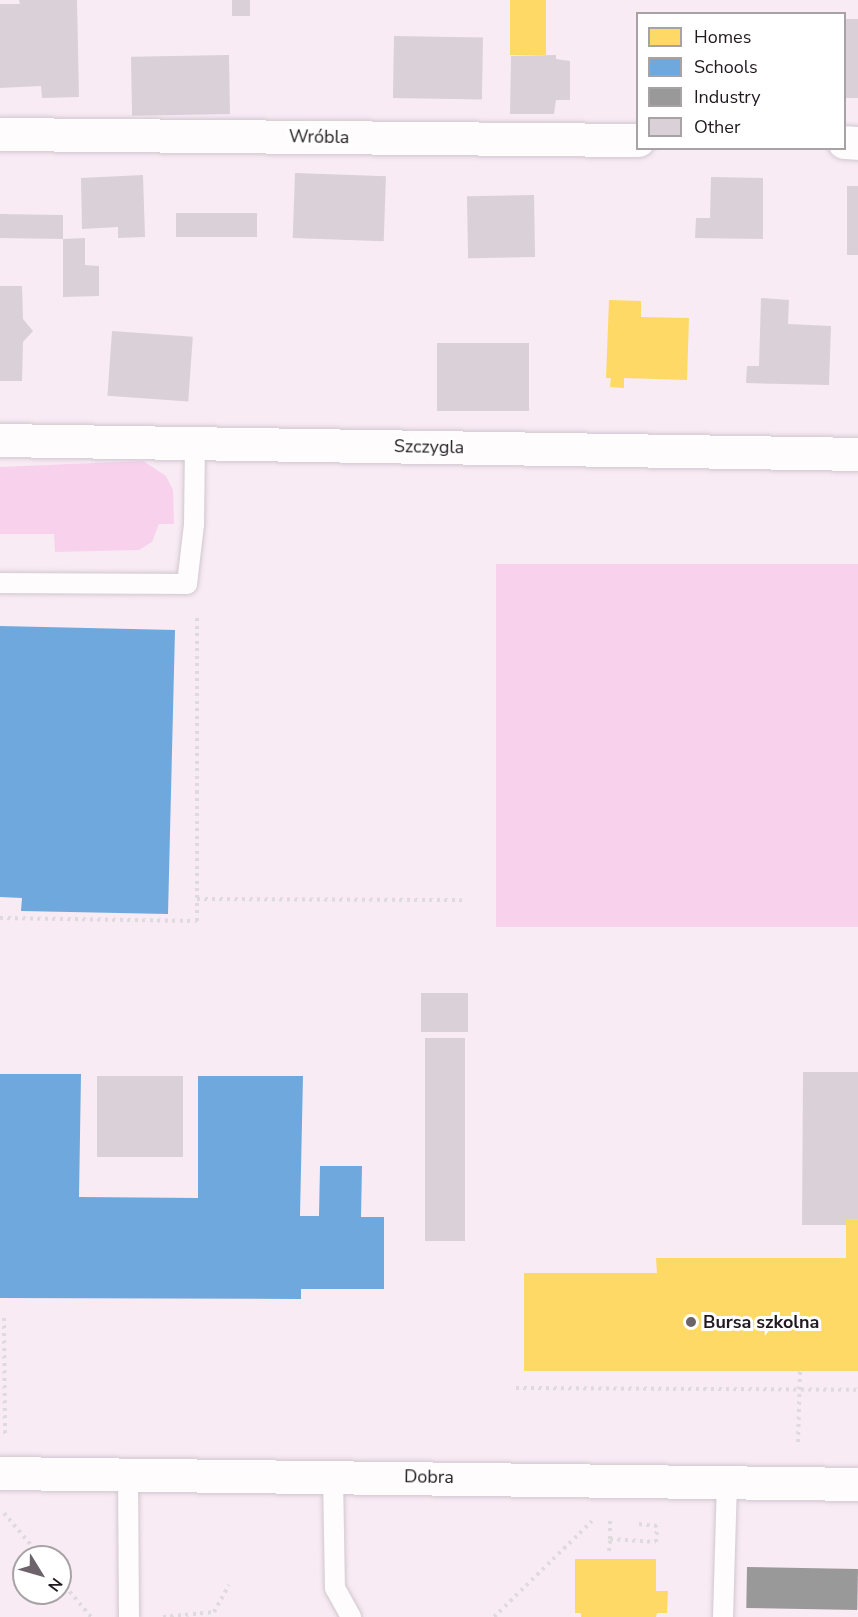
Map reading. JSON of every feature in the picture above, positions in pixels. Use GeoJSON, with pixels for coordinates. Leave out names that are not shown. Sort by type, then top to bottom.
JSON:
{"type":"FeatureCollection","features":[{"type":"Feature","properties":{"kind":"street","name":"Wróbla"},"geometry":{"type":"LineString","coordinates":[[0,134],[636,140]]}},
{"type":"Feature","properties":{"kind":"street","name":"Szczygla"},"geometry":{"type":"LineString","coordinates":[[0,440],[858,454]]}},
{"type":"Feature","properties":{"kind":"street","name":"Dobra"},"geometry":{"type":"LineString","coordinates":[[3,1473],[598,1478],[858,1484]]}},
{"type":"Feature","properties":{"kind":"lane"},"geometry":{"type":"LineString","coordinates":[[0,583],[187,584],[194,524],[195,444]]}},
{"type":"Feature","properties":{"kind":"lane"},"geometry":{"type":"LineString","coordinates":[[128,1474],[129,1617]]}},
{"type":"Feature","properties":{"kind":"lane"},"geometry":{"type":"LineString","coordinates":[[333,1476],[334,1588],[351,1617]]}},
{"type":"Feature","properties":{"kind":"lane"},"geometry":{"type":"LineString","coordinates":[[723,1617],[727,1481]]}},
{"type":"Feature","properties":{"kind":"path"},"geometry":{"type":"LineString","coordinates":[[0,918],[197,921],[197,607],[187,584]]}},
{"type":"Feature","properties":{"kind":"path"},"geometry":{"type":"LineString","coordinates":[[197,900],[462,900]]}},
{"type":"Feature","properties":{"kind":"path"},"geometry":{"type":"LineString","coordinates":[[3,1473],[4,1318]]}},
{"type":"Feature","properties":{"kind":"path"},"geometry":{"type":"LineString","coordinates":[[800,1371],[797,1452],[808,1452],[807,1482]]}},
{"type":"Feature","properties":{"kind":"path"},"geometry":{"type":"LineString","coordinates":[[516,1388],[858,1390]]}},
{"type":"Feature","properties":{"kind":"path"},"geometry":{"type":"LineString","coordinates":[[494,1617],[598,1515],[598,1478]]}},
{"type":"Feature","properties":{"kind":"path"},"geometry":{"type":"LineString","coordinates":[[0,1508],[31,1545]]}},
{"type":"Feature","properties":{"kind":"path"},"geometry":{"type":"LineString","coordinates":[[162,1617],[214,1612],[229,1585]]}},
{"type":"Feature","properties":{"kind":"path"},"geometry":{"type":"LineString","coordinates":[[72,1594],[91,1617]]}},
{"type":"Feature","properties":{"kind":"shaded area"},"geometry":{"type":"Polygon","coordinates":[[[143,461],[166,476],[173,490],[174,524],[159,524],[152,542],[139,550],[55,552],[54,534],[0,534],[0,467],[143,461]]]}},
{"type":"Feature","properties":{"kind":"shaded area"},"geometry":{"type":"Polygon","coordinates":[[[496,564],[858,564],[858,927],[496,927],[496,564]]]}},
{"type":"Feature","properties":{"kind":"building: Homes"},"geometry":{"type":"Polygon","coordinates":[[[510,0],[546,0],[546,55],[510,55],[510,0]]]}},
{"type":"Feature","properties":{"kind":"building: Homes"},"geometry":{"type":"Polygon","coordinates":[[[609,300],[641,301],[641,317],[689,318],[687,380],[624,378],[624,388],[610,387],[611,378],[606,378],[609,300]]]}},
{"type":"Feature","properties":{"kind":"building: Homes","name":"Bursa szkolna"},"geometry":{"type":"Polygon","coordinates":[[[846,1219],[858,1219],[858,1371],[524,1371],[524,1273],[657,1273],[656,1258],[846,1258],[846,1219]]]}},
{"type":"Feature","properties":{"kind":"building: Homes"},"geometry":{"type":"Polygon","coordinates":[[[575,1559],[656,1559],[656,1591],[668,1591],[667,1613],[657,1613],[656,1617],[581,1617],[581,1613],[575,1613],[575,1559]]]}},
{"type":"Feature","properties":{"kind":"building: Schools"},"geometry":{"type":"Polygon","coordinates":[[[0,626],[175,630],[168,914],[21,911],[22,898],[0,897],[0,626]]]}},
{"type":"Feature","properties":{"kind":"building: Schools"},"geometry":{"type":"Polygon","coordinates":[[[0,1074],[81,1074],[79,1197],[198,1198],[198,1076],[303,1076],[300,1216],[319,1216],[320,1166],[362,1166],[361,1217],[384,1217],[384,1289],[301,1289],[301,1299],[0,1298],[0,1074]]]}},
{"type":"Feature","properties":{"kind":"building: Industry"},"geometry":{"type":"Polygon","coordinates":[[[747,1567],[858,1569],[857,1610],[746,1608],[747,1567]]]}},
{"type":"Feature","properties":{"kind":"building: Other"},"geometry":{"type":"Polygon","coordinates":[[[19,0],[77,0],[79,97],[42,98],[41,86],[0,88],[0,4],[20,4],[19,0]]]}},
{"type":"Feature","properties":{"kind":"building: Other"},"geometry":{"type":"Polygon","coordinates":[[[232,0],[250,0],[250,16],[232,16],[232,0]]]}},
{"type":"Feature","properties":{"kind":"building: Other"},"geometry":{"type":"Polygon","coordinates":[[[846,19],[858,19],[858,98],[846,98],[846,19]]]}},
{"type":"Feature","properties":{"kind":"building: Other"},"geometry":{"type":"Polygon","coordinates":[[[394,36],[483,38],[482,100],[393,98],[394,36]]]}},
{"type":"Feature","properties":{"kind":"building: Other"},"geometry":{"type":"Polygon","coordinates":[[[229,55],[230,114],[132,116],[131,57],[229,55]]]}},
{"type":"Feature","properties":{"kind":"building: Other"},"geometry":{"type":"Polygon","coordinates":[[[556,55],[556,59],[570,61],[570,100],[556,100],[554,114],[510,114],[511,56],[556,55]]]}},
{"type":"Feature","properties":{"kind":"building: Other"},"geometry":{"type":"Polygon","coordinates":[[[295,173],[386,176],[384,241],[293,238],[295,173]]]}},
{"type":"Feature","properties":{"kind":"building: Other"},"geometry":{"type":"Polygon","coordinates":[[[143,175],[145,237],[118,238],[118,227],[82,229],[81,178],[143,175]]]}},
{"type":"Feature","properties":{"kind":"building: Other"},"geometry":{"type":"Polygon","coordinates":[[[711,177],[763,178],[763,239],[695,238],[696,218],[710,218],[711,177]]]}},
{"type":"Feature","properties":{"kind":"building: Other"},"geometry":{"type":"Polygon","coordinates":[[[847,186],[858,186],[858,255],[847,255],[847,186]]]}},
{"type":"Feature","properties":{"kind":"building: Other"},"geometry":{"type":"Polygon","coordinates":[[[534,195],[535,257],[468,258],[467,196],[534,195]]]}},
{"type":"Feature","properties":{"kind":"building: Other"},"geometry":{"type":"Polygon","coordinates":[[[176,213],[257,213],[257,237],[176,237],[176,213]]]}},
{"type":"Feature","properties":{"kind":"building: Other"},"geometry":{"type":"Polygon","coordinates":[[[0,214],[63,215],[63,239],[0,238],[0,214]]]}},
{"type":"Feature","properties":{"kind":"building: Other"},"geometry":{"type":"Polygon","coordinates":[[[85,238],[85,265],[99,266],[99,296],[63,297],[63,239],[85,238]]]}},
{"type":"Feature","properties":{"kind":"building: Other"},"geometry":{"type":"Polygon","coordinates":[[[0,286],[22,286],[23,319],[33,331],[23,342],[22,381],[0,381],[0,286]]]}},
{"type":"Feature","properties":{"kind":"building: Other"},"geometry":{"type":"Polygon","coordinates":[[[761,298],[789,300],[788,324],[831,326],[829,385],[746,383],[747,366],[759,366],[761,298]]]}},
{"type":"Feature","properties":{"kind":"building: Other"},"geometry":{"type":"Polygon","coordinates":[[[112,331],[193,337],[188,401],[107,396],[112,331]]]}},
{"type":"Feature","properties":{"kind":"building: Other"},"geometry":{"type":"Polygon","coordinates":[[[437,343],[529,343],[529,411],[437,411],[437,343]]]}},
{"type":"Feature","properties":{"kind":"building: Other"},"geometry":{"type":"Polygon","coordinates":[[[421,993],[468,993],[468,1032],[421,1032],[421,993]]]}},
{"type":"Feature","properties":{"kind":"building: Other"},"geometry":{"type":"Polygon","coordinates":[[[425,1038],[465,1038],[465,1241],[425,1241],[425,1038]]]}},
{"type":"Feature","properties":{"kind":"building: Other"},"geometry":{"type":"Polygon","coordinates":[[[803,1072],[858,1072],[858,1219],[846,1219],[846,1225],[802,1225],[803,1072]]]}},
{"type":"Feature","properties":{"kind":"building: Other"},"geometry":{"type":"Polygon","coordinates":[[[97,1076],[183,1076],[183,1157],[97,1157],[97,1076]]]}},
{"type":"Feature","properties":{"kind":"place","name":"Bursa szkolna"},"geometry":{"type":"Point","coordinates":[691,1322]}}]}
